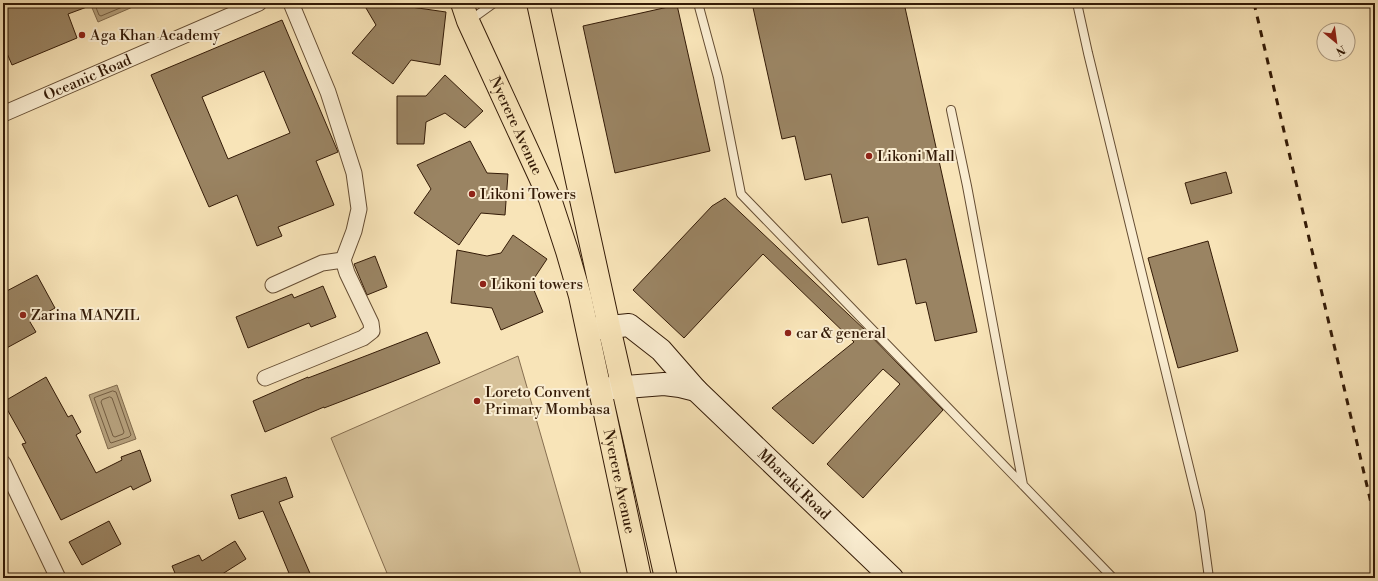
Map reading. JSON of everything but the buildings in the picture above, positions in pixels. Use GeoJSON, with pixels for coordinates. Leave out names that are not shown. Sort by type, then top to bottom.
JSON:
{"type":"FeatureCollection","features":[{"type":"Feature","properties":{"kind":"highway","name":"Nyerere Avenue"},"geometry":{"type":"LineString","coordinates":[[538,3],[666,578]]}},
{"type":"Feature","properties":{"kind":"highway","name":"Nyerere Avenue"},"geometry":{"type":"LineString","coordinates":[[465,12],[550,199],[572,266],[580,296],[640,578]]}},
{"type":"Feature","properties":{"kind":"main road","name":"Mbaraki Road"},"geometry":{"type":"LineString","coordinates":[[587,330],[629,325],[661,350],[696,390],[892,578]]}},
{"type":"Feature","properties":{"kind":"main road"},"geometry":{"type":"LineString","coordinates":[[600,389],[664,384],[696,390]]}},
{"type":"Feature","properties":{"kind":"street","name":"Oceanic Road"},"geometry":{"type":"LineString","coordinates":[[3,114],[259,3]]}},
{"type":"Feature","properties":{"kind":"street"},"geometry":{"type":"LineString","coordinates":[[265,378],[363,338],[372,331],[371,323],[347,273],[343,260],[354,231],[359,209],[354,173],[328,92],[291,3]]}},
{"type":"Feature","properties":{"kind":"street"},"geometry":{"type":"LineString","coordinates":[[274,285],[322,263],[343,260]]}},
{"type":"Feature","properties":{"kind":"street"},"geometry":{"type":"LineString","coordinates":[[5,472],[58,578]]}},
{"type":"Feature","properties":{"kind":"lane"},"geometry":{"type":"LineString","coordinates":[[465,12],[494,3]]}},
{"type":"Feature","properties":{"kind":"lane"},"geometry":{"type":"LineString","coordinates":[[698,3],[718,77],[742,194],[1113,578]]}},
{"type":"Feature","properties":{"kind":"lane"},"geometry":{"type":"LineString","coordinates":[[1077,3],[1200,512],[1209,578]]}},
{"type":"Feature","properties":{"kind":"lane"},"geometry":{"type":"LineString","coordinates":[[951,110],[969,194],[1023,486]]}},
{"type":"Feature","properties":{"kind":"shaded area"},"geometry":{"type":"Polygon","coordinates":[[[518,356],[582,578],[389,578],[331,438],[518,356]]]}},
{"type":"Feature","properties":{"kind":"water"},"geometry":{"type":"Polygon","coordinates":[[[90,3],[142,3],[98,22],[90,3]]]}},
{"type":"Feature","properties":{"kind":"water"},"geometry":{"type":"Polygon","coordinates":[[[117,385],[136,439],[108,449],[89,395],[117,385]]]}},
{"type":"Feature","properties":{"kind":"railway"},"geometry":{"type":"LineString","coordinates":[[1254,3],[1375,520]]}},
{"type":"Feature","properties":{"kind":"place","name":"Aga Khan Academy"},"geometry":{"type":"Point","coordinates":[82,35]}},
{"type":"Feature","properties":{"kind":"place","name":"Likoni Mall"},"geometry":{"type":"Point","coordinates":[869,156]}},
{"type":"Feature","properties":{"kind":"place","name":"Likoni Towers"},"geometry":{"type":"Point","coordinates":[472,194]}},
{"type":"Feature","properties":{"kind":"place","name":"Likoni towers"},"geometry":{"type":"Point","coordinates":[483,284]}},
{"type":"Feature","properties":{"kind":"place","name":"Zarina MANZIL"},"geometry":{"type":"Point","coordinates":[23,315]}},
{"type":"Feature","properties":{"kind":"place","name":"car & general"},"geometry":{"type":"Point","coordinates":[788,333]}},
{"type":"Feature","properties":{"kind":"place","name":"Loreto Convent Primary Mombasa"},"geometry":{"type":"Point","coordinates":[477,401]}}]}
